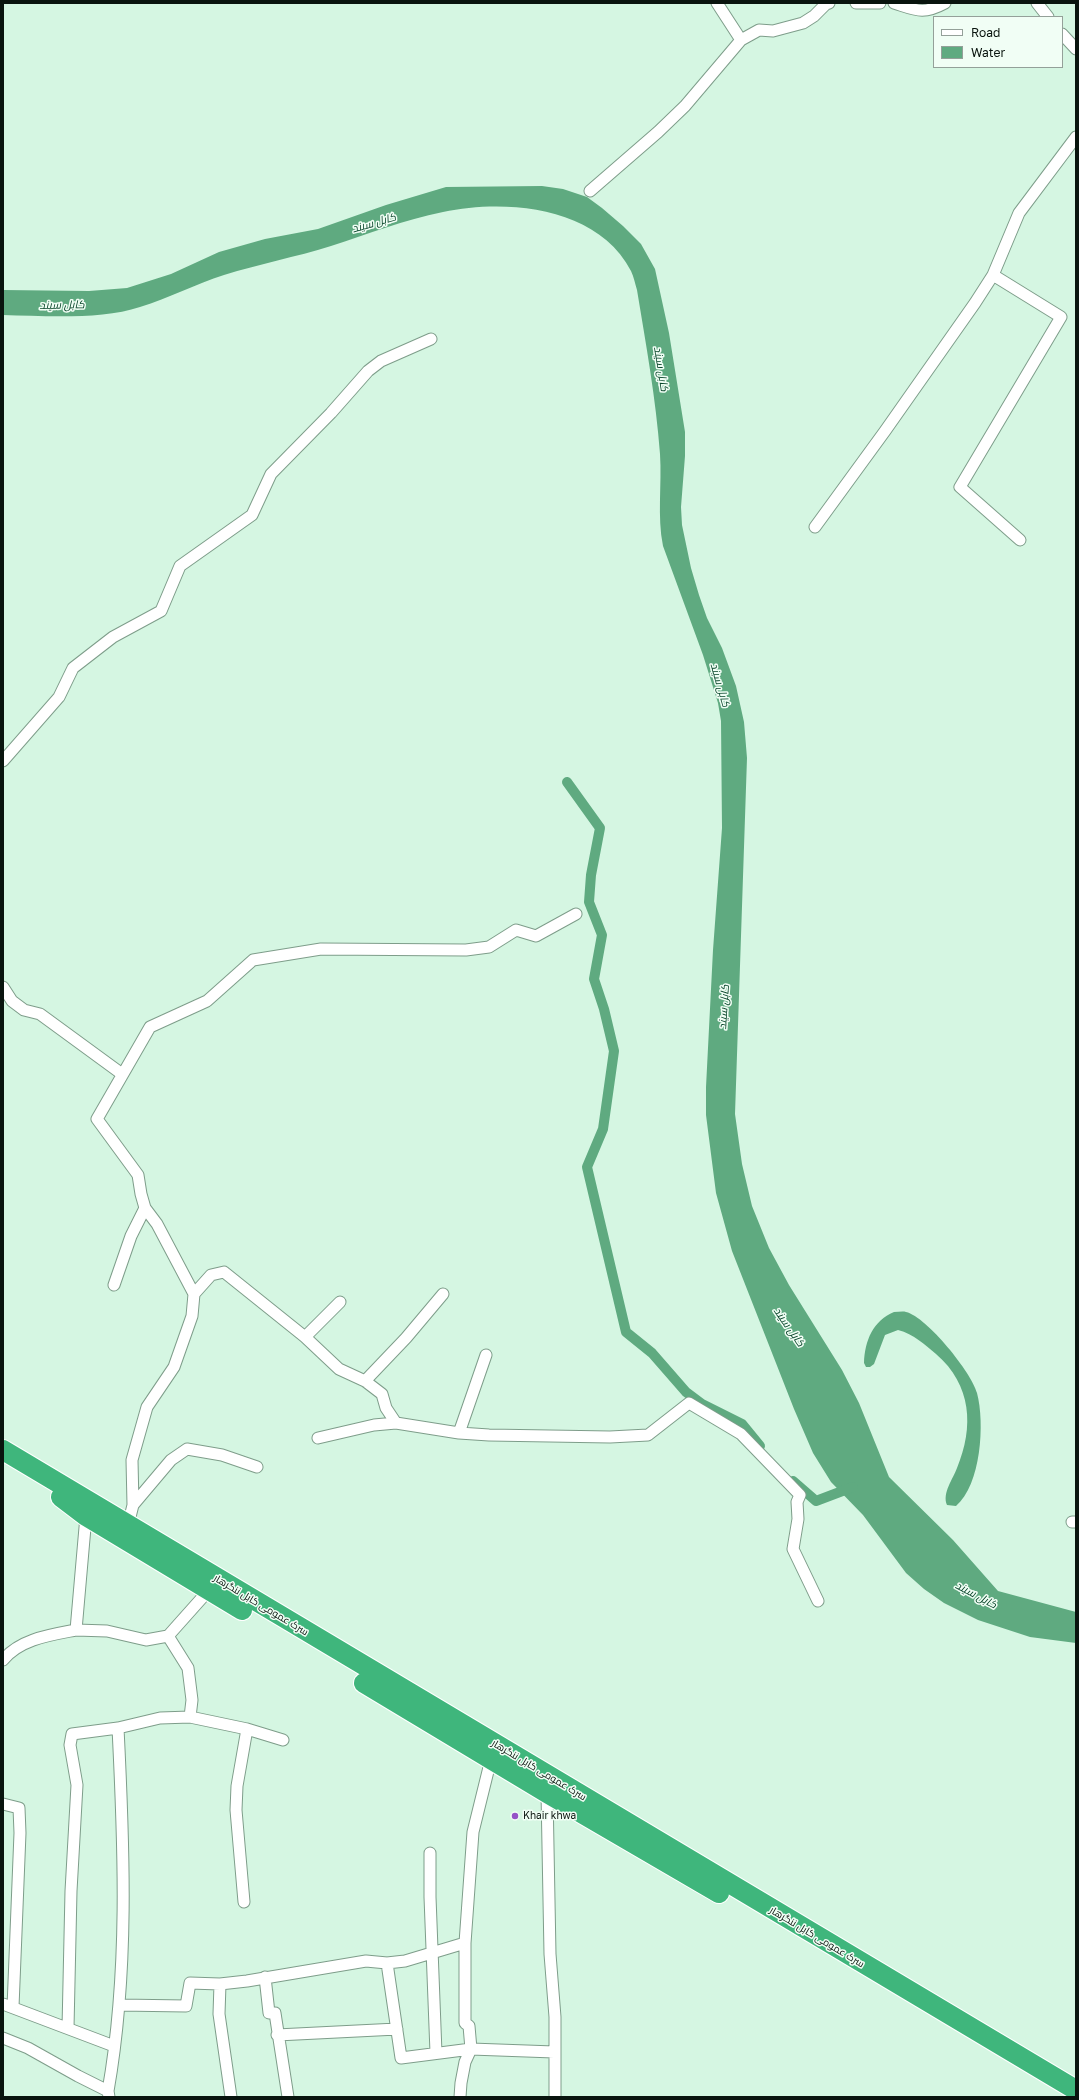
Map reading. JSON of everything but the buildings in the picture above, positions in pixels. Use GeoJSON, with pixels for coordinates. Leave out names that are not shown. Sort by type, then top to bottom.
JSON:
{"type":"FeatureCollection","features":[{"type":"Feature","properties":{"kind":"highway","name":"سرک عمومی کابل ننگرهار"},"geometry":{"type":"LineString","coordinates":[[3,1450],[1076,2090]]}},
{"type":"Feature","properties":{"kind":"highway","name":"سرک عمومی کابل ننگرهار"},"geometry":{"type":"LineString","coordinates":[[3,1461],[54,1491],[86,1516],[547,1793],[742,1906],[1062,2097]]}},
{"type":"Feature","properties":{"kind":"street"},"geometry":{"type":"LineString","coordinates":[[717,3],[741,40]]}},
{"type":"Feature","properties":{"kind":"street"},"geometry":{"type":"LineString","coordinates":[[590,191],[658,132],[698,92],[732,48],[741,40],[759,30],[773,31],[803,23],[814,16],[826,3],[829,3]]}},
{"type":"Feature","properties":{"kind":"street"},"geometry":{"type":"LineString","coordinates":[[856,3],[880,3]]}},
{"type":"Feature","properties":{"kind":"street"},"geometry":{"type":"LineString","coordinates":[[894,3],[911,8],[930,10],[945,3]]}},
{"type":"Feature","properties":{"kind":"street"},"geometry":{"type":"LineString","coordinates":[[1037,3],[1047,16]]}},
{"type":"Feature","properties":{"kind":"street"},"geometry":{"type":"LineString","coordinates":[[1063,35],[1076,49]]}},
{"type":"Feature","properties":{"kind":"street"},"geometry":{"type":"LineString","coordinates":[[815,527],[885,431],[993,275],[1019,214],[1076,137]]}},
{"type":"Feature","properties":{"kind":"street"},"geometry":{"type":"LineString","coordinates":[[993,275],[1062,317],[960,487],[1020,540]]}},
{"type":"Feature","properties":{"kind":"street"},"geometry":{"type":"LineString","coordinates":[[3,761],[59,697],[73,668],[113,637],[161,611],[180,566],[252,515],[271,474],[331,413],[368,371],[380,361],[432,339]]}},
{"type":"Feature","properties":{"kind":"street"},"geometry":{"type":"LineString","coordinates":[[128,1525],[133,1505],[132,1460],[147,1407],[174,1367],[192,1316],[194,1294],[157,1224],[145,1208],[138,1175],[97,1119],[150,1026],[207,1001],[253,960],[321,949],[466,950],[489,947],[516,930],[536,936],[576,914]]}},
{"type":"Feature","properties":{"kind":"street"},"geometry":{"type":"LineString","coordinates":[[3,987],[12,1001],[24,1010],[40,1014],[122,1074]]}},
{"type":"Feature","properties":{"kind":"street"},"geometry":{"type":"LineString","coordinates":[[114,1285],[131,1236],[145,1208]]}},
{"type":"Feature","properties":{"kind":"street"},"geometry":{"type":"LineString","coordinates":[[194,1294],[212,1275],[224,1272],[305,1338],[339,1369],[365,1382],[382,1394],[386,1408],[396,1422]]}},
{"type":"Feature","properties":{"kind":"street"},"geometry":{"type":"LineString","coordinates":[[365,1382],[406,1338],[443,1294]]}},
{"type":"Feature","properties":{"kind":"street"},"geometry":{"type":"LineString","coordinates":[[305,1338],[340,1302]]}},
{"type":"Feature","properties":{"kind":"street"},"geometry":{"type":"LineString","coordinates":[[459,1433],[486,1355]]}},
{"type":"Feature","properties":{"kind":"street"},"geometry":{"type":"LineString","coordinates":[[318,1438],[374,1425],[396,1422],[459,1433],[610,1437],[648,1435],[689,1403],[741,1434],[800,1495],[797,1502],[798,1519],[793,1549],[818,1601]]}},
{"type":"Feature","properties":{"kind":"street"},"geometry":{"type":"LineString","coordinates":[[133,1505],[170,1460],[187,1449],[222,1455],[257,1467]]}},
{"type":"Feature","properties":{"kind":"street"},"geometry":{"type":"LineString","coordinates":[[76,1630],[86,1516]]}},
{"type":"Feature","properties":{"kind":"street"},"geometry":{"type":"LineString","coordinates":[[3,1660],[12,1649],[45,1636],[76,1630],[107,1631],[146,1640],[168,1636],[209,1590]]}},
{"type":"Feature","properties":{"kind":"street"},"geometry":{"type":"LineString","coordinates":[[168,1636],[188,1668],[192,1700],[190,1717]]}},
{"type":"Feature","properties":{"kind":"street"},"geometry":{"type":"LineString","coordinates":[[68,2028],[71,1891],[77,1785],[70,1745],[72,1734],[118,1728],[160,1718],[190,1717],[246,1729],[283,1740]]}},
{"type":"Feature","properties":{"kind":"street"},"geometry":{"type":"LineString","coordinates":[[3,2038],[28,2048],[109,2094],[120,2006],[124,1830],[118,1728]]}},
{"type":"Feature","properties":{"kind":"street"},"geometry":{"type":"LineString","coordinates":[[244,1902],[236,1810],[237,1786],[246,1729]]}},
{"type":"Feature","properties":{"kind":"street"},"geometry":{"type":"LineString","coordinates":[[460,2097],[460,2083],[465,2062],[471,2050],[470,2026],[465,2023],[465,1943],[473,1832],[491,1759]]}},
{"type":"Feature","properties":{"kind":"street"},"geometry":{"type":"LineString","coordinates":[[547,1793],[550,1954],[555,2018],[555,2097]]}},
{"type":"Feature","properties":{"kind":"street"},"geometry":{"type":"LineString","coordinates":[[3,1804],[19,1808],[20,1833],[8,2006],[114,2046]]}},
{"type":"Feature","properties":{"kind":"street"},"geometry":{"type":"LineString","coordinates":[[430,1853],[430,1897],[436,2053]]}},
{"type":"Feature","properties":{"kind":"street"},"geometry":{"type":"LineString","coordinates":[[120,2006],[186,2006],[190,1983],[220,1984],[366,1961],[387,1964],[405,1961],[465,1943]]}},
{"type":"Feature","properties":{"kind":"street"},"geometry":{"type":"LineString","coordinates":[[387,1964],[401,2058],[471,2050],[554,2052]]}},
{"type":"Feature","properties":{"kind":"street"},"geometry":{"type":"LineString","coordinates":[[265,1977],[269,2013],[275,2013],[277,2035],[288,2097]]}},
{"type":"Feature","properties":{"kind":"street"},"geometry":{"type":"LineString","coordinates":[[220,1984],[219,2014],[231,2097]]}},
{"type":"Feature","properties":{"kind":"street"},"geometry":{"type":"LineString","coordinates":[[277,2035],[397,2029]]}},
{"type":"Feature","properties":{"kind":"water","name":"کابل سيند"},"geometry":{"type":"Polygon","coordinates":[[[542,186],[563,189],[587,197],[623,226],[641,244],[655,269],[669,333],[685,432],[685,456],[681,507],[682,525],[691,568],[699,595],[707,618],[722,648],[736,686],[744,722],[747,758],[735,1114],[742,1164],[752,1206],[769,1248],[789,1285],[842,1370],[859,1403],[889,1477],[953,1540],[998,1591],[1076,1612],[1076,1643],[1030,1637],[978,1620],[944,1603],[924,1589],[906,1573],[863,1515],[831,1482],[813,1453],[794,1409],[732,1251],[716,1193],[706,1115],[713,950],[722,828],[721,721],[718,703],[703,655],[663,546],[660,523],[660,454],[656,413],[647,352],[634,278],[616,249],[596,233],[573,220],[548,212],[521,208],[468,208],[414,219],[318,250],[224,275],[140,307],[125,311],[91,316],[3,315],[3,290],[89,291],[127,288],[171,274],[219,252],[265,239],[318,229],[386,205],[446,187],[542,186]]]}},
{"type":"Feature","properties":{"kind":"water"},"geometry":{"type":"Polygon","coordinates":[[[894,1312],[905,1312],[915,1316],[925,1324],[948,1347],[958,1360],[967,1373],[977,1393],[981,1420],[979,1453],[971,1484],[956,1506],[947,1505],[946,1496],[962,1453],[966,1437],[967,1422],[963,1393],[957,1379],[948,1366],[928,1347],[914,1337],[898,1330],[885,1335],[874,1364],[870,1367],[866,1367],[864,1363],[868,1339],[872,1332],[881,1321],[894,1312]]]}},
{"type":"Feature","properties":{"kind":"waterway"},"geometry":{"type":"LineString","coordinates":[[567,782],[600,828],[591,875],[589,902],[602,935],[594,979],[604,1009],[614,1051],[603,1129],[587,1167],[626,1332],[652,1353],[686,1392],[702,1404],[742,1424],[760,1446]]}},
{"type":"Feature","properties":{"kind":"waterway"},"geometry":{"type":"LineString","coordinates":[[793,1481],[816,1501],[853,1487]]}},
{"type":"Feature","properties":{"kind":"place","name":"Khair khwa"},"geometry":{"type":"Point","coordinates":[515,1816]}}]}
